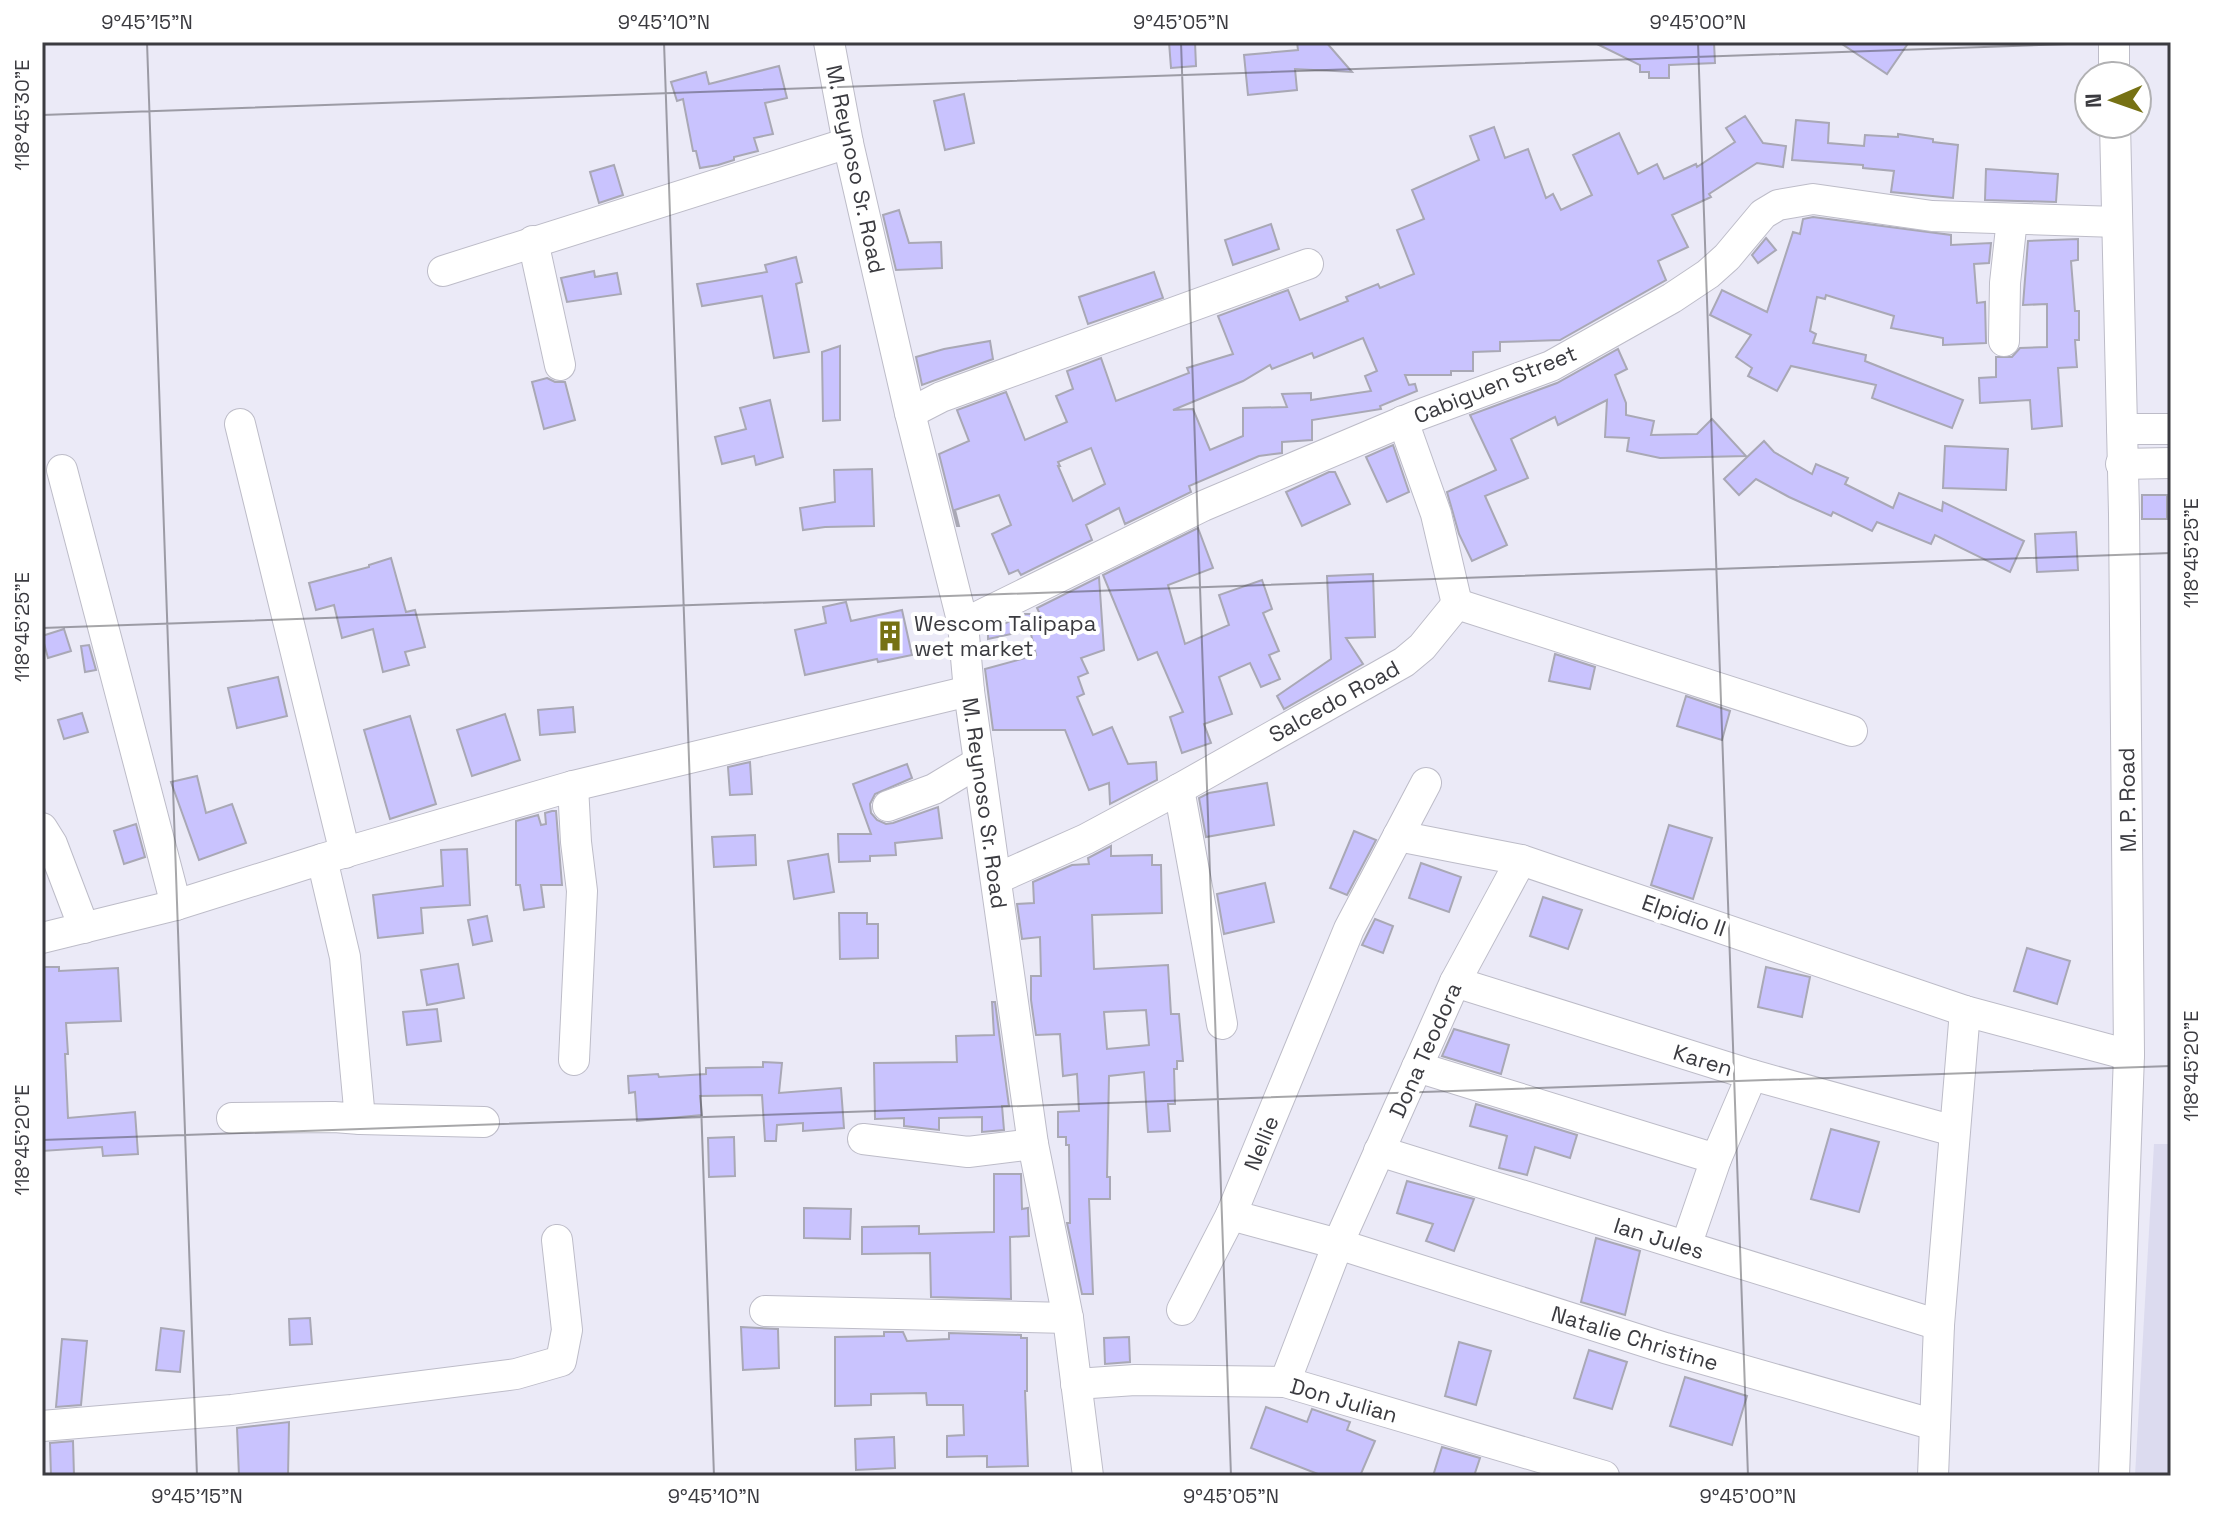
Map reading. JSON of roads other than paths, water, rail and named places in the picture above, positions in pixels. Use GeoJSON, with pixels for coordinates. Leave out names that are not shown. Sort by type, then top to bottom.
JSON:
{"type":"FeatureCollection","features":[{"type":"Feature","properties":{"kind":"street","name":"M. Reynoso Sr. Road"},"geometry":{"type":"LineString","coordinates":[[829,42],[848,143],[910,413],[963,624],[969,691],[1033,1144],[1068,1318],[1088,1476]]}},
{"type":"Feature","properties":{"kind":"street","name":"M. P. Road"},"geometry":{"type":"LineString","coordinates":[[2114,1476],[2129,1055],[2124,514],[2115,140]]}},
{"type":"Feature","properties":{"kind":"street"},"geometry":{"type":"LineString","coordinates":[[443,271],[848,143]]}},
{"type":"Feature","properties":{"kind":"street","name":"Cabiguen Street"},"geometry":{"type":"LineString","coordinates":[[963,624],[1203,506],[1403,421],[1551,366],[1708,274],[1727,257],[1763,214],[1778,205],[1813,199],[1932,216],[2117,222]]}},
{"type":"Feature","properties":{"kind":"street"},"geometry":{"type":"LineString","coordinates":[[2004,341],[2005,283],[2012,219]]}},
{"type":"Feature","properties":{"kind":"street"},"geometry":{"type":"LineString","coordinates":[[533,241],[560,365]]}},
{"type":"Feature","properties":{"kind":"street"},"geometry":{"type":"LineString","coordinates":[[910,413],[941,397],[1308,264]]}},
{"type":"Feature","properties":{"kind":"street"},"geometry":{"type":"LineString","coordinates":[[1403,421],[1436,514],[1457,604],[1852,731]]}},
{"type":"Feature","properties":{"kind":"street"},"geometry":{"type":"LineString","coordinates":[[240,424],[334,856],[360,1119]]}},
{"type":"Feature","properties":{"kind":"street"},"geometry":{"type":"LineString","coordinates":[[2122,429],[2171,429]]}},
{"type":"Feature","properties":{"kind":"street"},"geometry":{"type":"LineString","coordinates":[[2121,464],[2171,463]]}},
{"type":"Feature","properties":{"kind":"street"},"geometry":{"type":"LineString","coordinates":[[62,470],[176,905]]}},
{"type":"Feature","properties":{"kind":"street","name":"Salcedo Road"},"geometry":{"type":"LineString","coordinates":[[996,879],[1086,839],[1404,662],[1422,647],[1457,604]]}},
{"type":"Feature","properties":{"kind":"street"},"geometry":{"type":"LineString","coordinates":[[42,938],[176,905],[573,786],[969,691]]}},
{"type":"Feature","properties":{"kind":"street"},"geometry":{"type":"LineString","coordinates":[[888,806],[934,789],[979,762]]}},
{"type":"Feature","properties":{"kind":"street","name":"Nellie"},"geometry":{"type":"LineString","coordinates":[[1182,1310],[1231,1215],[1349,929],[1426,783]]}},
{"type":"Feature","properties":{"kind":"street"},"geometry":{"type":"LineString","coordinates":[[573,786],[582,891],[574,1060]]}},
{"type":"Feature","properties":{"kind":"street"},"geometry":{"type":"LineString","coordinates":[[1179,789],[1222,1024]]}},
{"type":"Feature","properties":{"kind":"street"},"geometry":{"type":"LineString","coordinates":[[42,828],[52,844],[84,928]]}},
{"type":"Feature","properties":{"kind":"street","name":"Elpidio II"},"geometry":{"type":"LineString","coordinates":[[1398,836],[1521,860],[1965,1011],[2129,1055]]}},
{"type":"Feature","properties":{"kind":"street","name":"Dona Teodora"},"geometry":{"type":"LineString","coordinates":[[1338,1244],[1455,982],[1521,860]]}},
{"type":"Feature","properties":{"kind":"street","name":"Karen"},"geometry":{"type":"LineString","coordinates":[[1455,982],[1752,1075],[1954,1131]]}},
{"type":"Feature","properties":{"kind":"street"},"geometry":{"type":"LineString","coordinates":[[1933,1476],[1939,1325],[1965,1011]]}},
{"type":"Feature","properties":{"kind":"street"},"geometry":{"type":"LineString","coordinates":[[1417,1067],[1716,1159]]}},
{"type":"Feature","properties":{"kind":"street"},"geometry":{"type":"LineString","coordinates":[[1686,1246],[1716,1159],[1752,1075]]}},
{"type":"Feature","properties":{"kind":"street"},"geometry":{"type":"LineString","coordinates":[[232,1118],[334,1117],[484,1122]]}},
{"type":"Feature","properties":{"kind":"street"},"geometry":{"type":"LineString","coordinates":[[863,1139],[968,1152],[1033,1144]]}},
{"type":"Feature","properties":{"kind":"street","name":"Ian Jules"},"geometry":{"type":"LineString","coordinates":[[1379,1151],[1939,1325]]}},
{"type":"Feature","properties":{"kind":"street"},"geometry":{"type":"LineString","coordinates":[[1231,1215],[1338,1244],[1285,1382]]}},
{"type":"Feature","properties":{"kind":"street"},"geometry":{"type":"LineString","coordinates":[[42,1426],[232,1410],[516,1374],[561,1361],[567,1330],[557,1240]]}},
{"type":"Feature","properties":{"kind":"street","name":"Natalie Christine"},"geometry":{"type":"LineString","coordinates":[[1338,1244],[1665,1348],[1935,1425]]}},
{"type":"Feature","properties":{"kind":"street"},"geometry":{"type":"LineString","coordinates":[[765,1311],[1068,1318]]}},
{"type":"Feature","properties":{"kind":"street","name":"Don Julian"},"geometry":{"type":"LineString","coordinates":[[1076,1384],[1135,1380],[1285,1382],[1604,1476]]}},
{"type":"Feature","properties":{"kind":"place","name":"Wescom Talipapa wet market"},"geometry":{"type":"Point","coordinates":[890,636]}}]}
